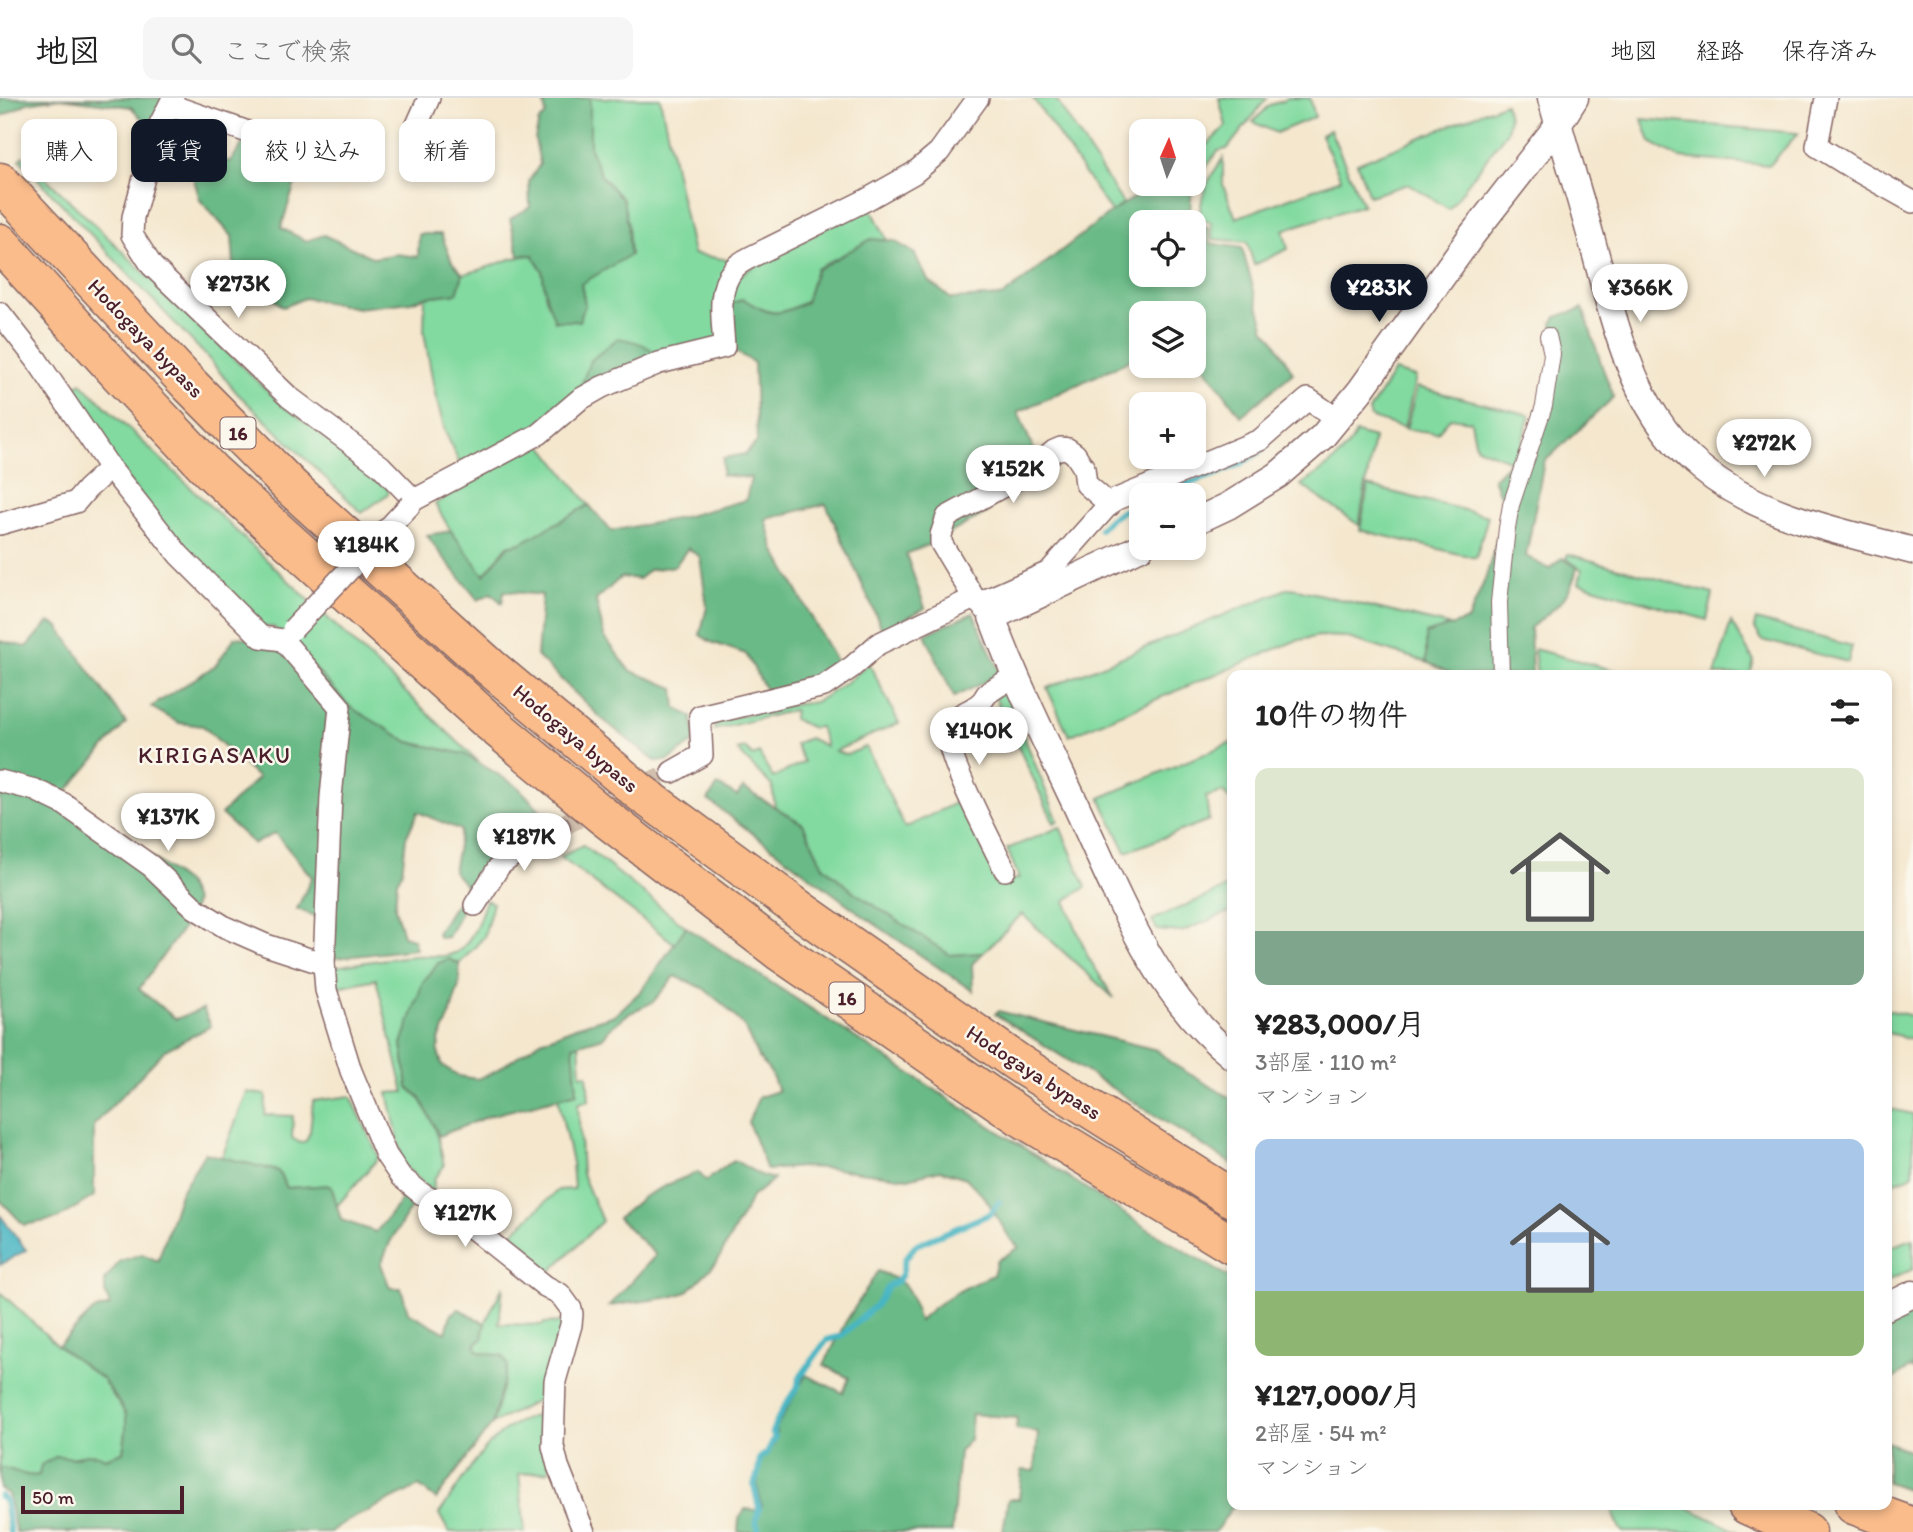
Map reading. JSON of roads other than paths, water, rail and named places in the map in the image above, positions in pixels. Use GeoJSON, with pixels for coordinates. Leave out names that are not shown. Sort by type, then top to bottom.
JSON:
{"type":"FeatureCollection","features":[{"type":"Feature","properties":{"kind":"highway","name":"Hodogaya bypass"},"geometry":{"type":"LineString","coordinates":[[0,182],[180,376],[292,487],[491,668],[631,784],[800,910],[1018,1063],[1227,1195]]}},
{"type":"Feature","properties":{"kind":"highway","name":"Hodogaya bypass"},"geometry":{"type":"LineString","coordinates":[[0,243],[212,472],[485,718],[603,816],[779,951],[1021,1117],[1227,1242]]}},
{"type":"Feature","properties":{"kind":"highway"},"geometry":{"type":"LineString","coordinates":[[1758,1510],[1807,1532]]}},
{"type":"Feature","properties":{"kind":"highway"},"geometry":{"type":"LineString","coordinates":[[1867,1510],[1913,1527]]}},
{"type":"Feature","properties":{"kind":"street"},"geometry":{"type":"LineString","coordinates":[[420,119],[429,98]]}},
{"type":"Feature","properties":{"kind":"street"},"geometry":{"type":"LineString","coordinates":[[0,313],[36,359],[110,468],[179,555],[261,637],[288,635],[412,502],[539,435],[579,400],[602,387],[659,363],[724,347],[722,296],[726,280],[734,268],[914,173],[939,152],[978,98]]}},
{"type":"Feature","properties":{"kind":"street"},"geometry":{"type":"LineString","coordinates":[[1551,98],[1620,341],[1650,410],[1673,440],[1700,468],[1731,489],[1762,505],[1825,527],[1913,551]]}},
{"type":"Feature","properties":{"kind":"street"},"geometry":{"type":"LineString","coordinates":[[1206,516],[1278,475],[1323,436],[1360,391],[1472,235],[1558,125],[1575,98]]}},
{"type":"Feature","properties":{"kind":"street"},"geometry":{"type":"LineString","coordinates":[[1826,98],[1817,146],[1913,202]]}},
{"type":"Feature","properties":{"kind":"street"},"geometry":{"type":"LineString","coordinates":[[241,127],[172,101],[158,128],[133,217],[132,235],[152,266],[289,397],[381,466],[412,502]]}},
{"type":"Feature","properties":{"kind":"street"},"geometry":{"type":"LineString","coordinates":[[1501,670],[1499,602],[1507,528],[1511,505],[1544,407],[1552,354],[1548,337]]}},
{"type":"Feature","properties":{"kind":"street"},"geometry":{"type":"LineString","coordinates":[[982,606],[1049,572],[1112,501],[1260,440],[1308,399],[1337,419]]}},
{"type":"Feature","properties":{"kind":"street"},"geometry":{"type":"LineString","coordinates":[[1110,505],[1086,484],[1084,468],[1075,454],[1061,448],[1029,472],[947,517],[940,535],[941,543],[982,606],[1122,904],[1160,976],[1185,1010],[1227,1051]]}},
{"type":"Feature","properties":{"kind":"street"},"geometry":{"type":"LineString","coordinates":[[0,524],[76,502],[86,489],[110,468]]}},
{"type":"Feature","properties":{"kind":"street"},"geometry":{"type":"LineString","coordinates":[[672,772],[702,755],[700,716],[824,686],[852,667],[878,644],[1129,551]]}},
{"type":"Feature","properties":{"kind":"street"},"geometry":{"type":"LineString","coordinates":[[288,635],[340,707],[331,797],[324,964],[326,989],[351,1071],[386,1155],[401,1177],[422,1194],[446,1207],[545,1286],[560,1294],[571,1309],[571,1325],[555,1381],[553,1446],[584,1532]]}},
{"type":"Feature","properties":{"kind":"street"},"geometry":{"type":"LineString","coordinates":[[1005,870],[958,772],[947,730],[963,712],[981,703],[986,695],[1015,676]]}},
{"type":"Feature","properties":{"kind":"street"},"geometry":{"type":"LineString","coordinates":[[0,781],[35,790],[64,804],[151,866],[195,908],[225,927],[266,945],[324,964]]}},
{"type":"Feature","properties":{"kind":"street"},"geometry":{"type":"LineString","coordinates":[[475,905],[500,865],[535,839],[559,827]]}},
{"type":"Feature","properties":{"kind":"street"},"geometry":{"type":"LineString","coordinates":[[1892,1304],[1913,1294]]}},
{"type":"Feature","properties":{"kind":"water"},"geometry":{"type":"Polygon","coordinates":[[[0,1215],[26,1250],[0,1265],[0,1215]]]}},
{"type":"Feature","properties":{"kind":"waterway"},"geometry":{"type":"LineString","coordinates":[[1191,483],[1228,470],[1266,446]]}},
{"type":"Feature","properties":{"kind":"waterway"},"geometry":{"type":"LineString","coordinates":[[1100,529],[1129,507]]}},
{"type":"Feature","properties":{"kind":"waterway"},"geometry":{"type":"LineString","coordinates":[[759,1532],[756,1521],[759,1508],[754,1485],[760,1458],[767,1453],[775,1437],[772,1432],[798,1386],[799,1379],[823,1345],[827,1340],[841,1336],[875,1306],[889,1285],[902,1275],[905,1259],[916,1245],[990,1214],[999,1202]]}},
{"type":"Feature","properties":{"kind":"waterway"},"geometry":{"type":"LineString","coordinates":[[0,1496],[5,1501],[10,1532]]}},
{"type":"Feature","properties":{"kind":"tunnel"},"geometry":{"type":"LineString","coordinates":[[559,827],[672,772]]}},
{"type":"Feature","properties":{"kind":"district","name":"KIRIGASAKU"},"geometry":{"type":"Point","coordinates":[215,755]}}]}
